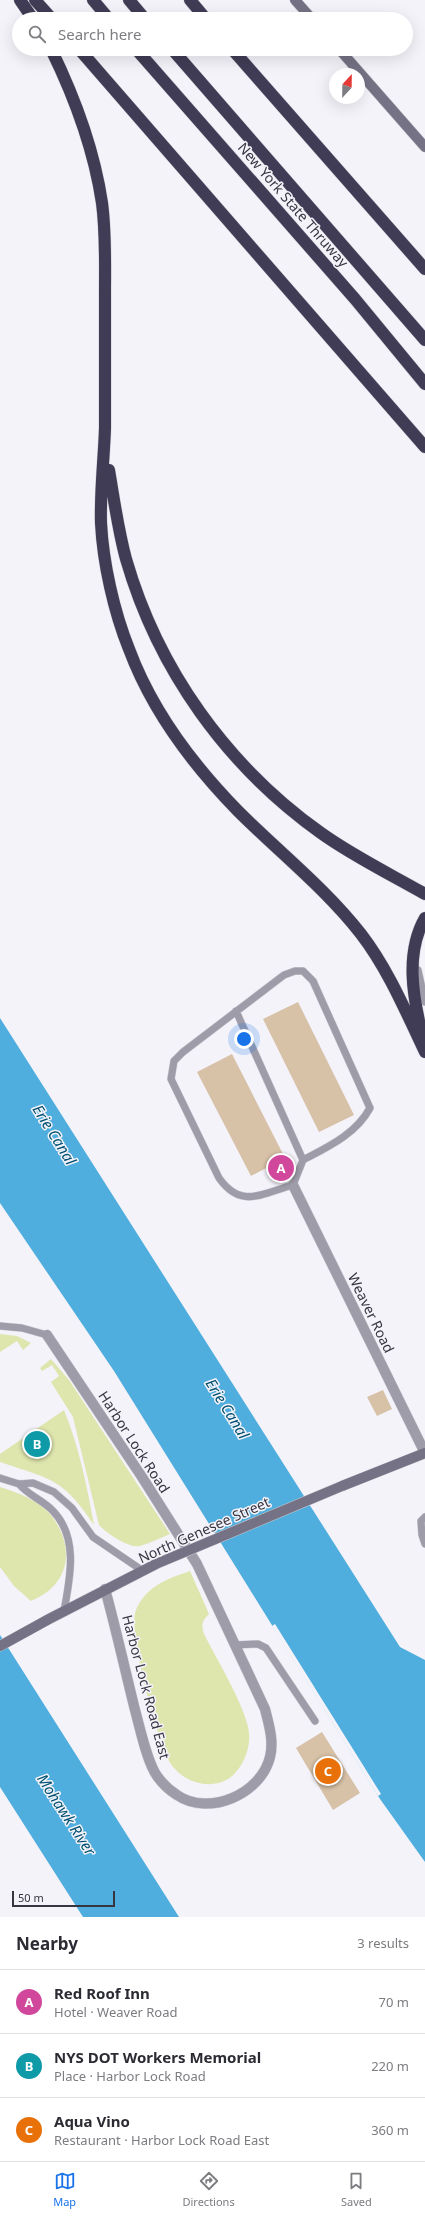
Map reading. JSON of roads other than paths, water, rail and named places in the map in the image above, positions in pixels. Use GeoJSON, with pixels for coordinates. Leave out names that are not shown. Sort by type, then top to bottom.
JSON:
{"type":"FeatureCollection","features":[{"type":"Feature","properties":{"kind":"highway"},"geometry":{"type":"LineString","coordinates":[[20,0],[28,12]]}},
{"type":"Feature","properties":{"kind":"highway"},"geometry":{"type":"LineString","coordinates":[[35,0],[46,12]]}},
{"type":"Feature","properties":{"kind":"highway"},"geometry":{"type":"LineString","coordinates":[[93,0],[103,12]]}},
{"type":"Feature","properties":{"kind":"highway"},"geometry":{"type":"LineString","coordinates":[[129,0],[139,12]]}},
{"type":"Feature","properties":{"kind":"highway"},"geometry":{"type":"LineString","coordinates":[[190,0],[200,12]]}},
{"type":"Feature","properties":{"kind":"highway"},"geometry":{"type":"LineString","coordinates":[[55,56],[66,78],[88,136],[102,202],[105,234],[104,445],[101,524],[108,579],[128,648],[151,696],[173,734],[201,772],[330,899],[362,936],[388,976],[425,1051]]}},
{"type":"Feature","properties":{"kind":"highway"},"geometry":{"type":"LineString","coordinates":[[85,56],[425,447]]}},
{"type":"Feature","properties":{"kind":"highway","name":"New York State Thruway"},"geometry":{"type":"LineString","coordinates":[[142,56],[355,299],[425,384]]}},
{"type":"Feature","properties":{"kind":"highway","name":"New York State Thruway"},"geometry":{"type":"LineString","coordinates":[[178,56],[425,340]]}},
{"type":"Feature","properties":{"kind":"highway"},"geometry":{"type":"LineString","coordinates":[[238,56],[425,269]]}},
{"type":"Feature","properties":{"kind":"highway"},"geometry":{"type":"LineString","coordinates":[[104,445],[126,559],[152,630],[196,708],[238,760],[278,799],[322,833],[425,894]]}},
{"type":"Feature","properties":{"kind":"highway"},"geometry":{"type":"LineString","coordinates":[[425,918],[416,944],[412,975],[415,1004],[425,1051]]}},
{"type":"Feature","properties":{"kind":"main road"},"geometry":{"type":"LineString","coordinates":[[295,0],[306,12]]}},
{"type":"Feature","properties":{"kind":"main road"},"geometry":{"type":"LineString","coordinates":[[345,56],[425,147]]}},
{"type":"Feature","properties":{"kind":"main road","name":"North Genesee Street"},"geometry":{"type":"LineString","coordinates":[[0,1646],[64,1610],[156,1564],[425,1453]]}},
{"type":"Feature","properties":{"kind":"street","name":"Weaver Road"},"geometry":{"type":"LineString","coordinates":[[293,1185],[425,1453]]}},
{"type":"Feature","properties":{"kind":"street","name":"Harbor Lock Road"},"geometry":{"type":"LineString","coordinates":[[47,1335],[142,1477],[197,1564]]}},
{"type":"Feature","properties":{"kind":"street","name":"Harbor Lock Road East"},"geometry":{"type":"LineString","coordinates":[[105,1589],[142,1737],[156,1774],[177,1796],[194,1802],[214,1803],[228,1800],[245,1792],[262,1774],[270,1757],[271,1733],[265,1709],[197,1564]]}},
{"type":"Feature","properties":{"kind":"lane"},"geometry":{"type":"LineString","coordinates":[[416,944],[418,977],[425,1002]]}},
{"type":"Feature","properties":{"kind":"lane"},"geometry":{"type":"LineString","coordinates":[[295,970],[303,971],[313,981],[370,1108],[363,1121],[327,1148],[303,1160],[293,1185],[258,1196],[244,1197],[235,1195],[227,1190],[218,1178],[171,1079],[174,1061],[183,1052],[284,975],[295,970]]}},
{"type":"Feature","properties":{"kind":"lane"},"geometry":{"type":"LineString","coordinates":[[236,1012],[303,1160]]}},
{"type":"Feature","properties":{"kind":"lane"},"geometry":{"type":"LineString","coordinates":[[0,1326],[22,1328],[47,1335]]}},
{"type":"Feature","properties":{"kind":"lane"},"geometry":{"type":"LineString","coordinates":[[0,1478],[19,1484],[33,1483],[54,1492],[72,1508],[93,1537],[143,1571]]}},
{"type":"Feature","properties":{"kind":"lane"},"geometry":{"type":"LineString","coordinates":[[19,1484],[28,1494],[53,1510],[65,1528],[69,1539],[70,1578],[64,1610]]}},
{"type":"Feature","properties":{"kind":"lane"},"geometry":{"type":"LineString","coordinates":[[425,1517],[421,1521],[422,1535],[425,1544]]}},
{"type":"Feature","properties":{"kind":"lane"},"geometry":{"type":"LineString","coordinates":[[235,1645],[258,1644],[266,1648],[315,1721]]}},
{"type":"Feature","properties":{"kind":"water","name":"Erie Canal"},"geometry":{"type":"Polygon","coordinates":[[[0,1018],[400,1647],[425,1660],[425,1862],[380,1799],[114,1371],[0,1203],[0,1018]]]}},
{"type":"Feature","properties":{"kind":"water","name":"Mohawk River"},"geometry":{"type":"Polygon","coordinates":[[[0,1635],[179,1917],[83,1917],[0,1787],[0,1635]]]}},
{"type":"Feature","properties":{"kind":"place","name":"Red Roof Inn"},"geometry":{"type":"Point","coordinates":[281,1168]}},
{"type":"Feature","properties":{"kind":"place","name":"NYS DOT Workers Memorial"},"geometry":{"type":"Point","coordinates":[37,1444]}},
{"type":"Feature","properties":{"kind":"place","name":"Aqua Vino"},"geometry":{"type":"Point","coordinates":[328,1771]}}]}
